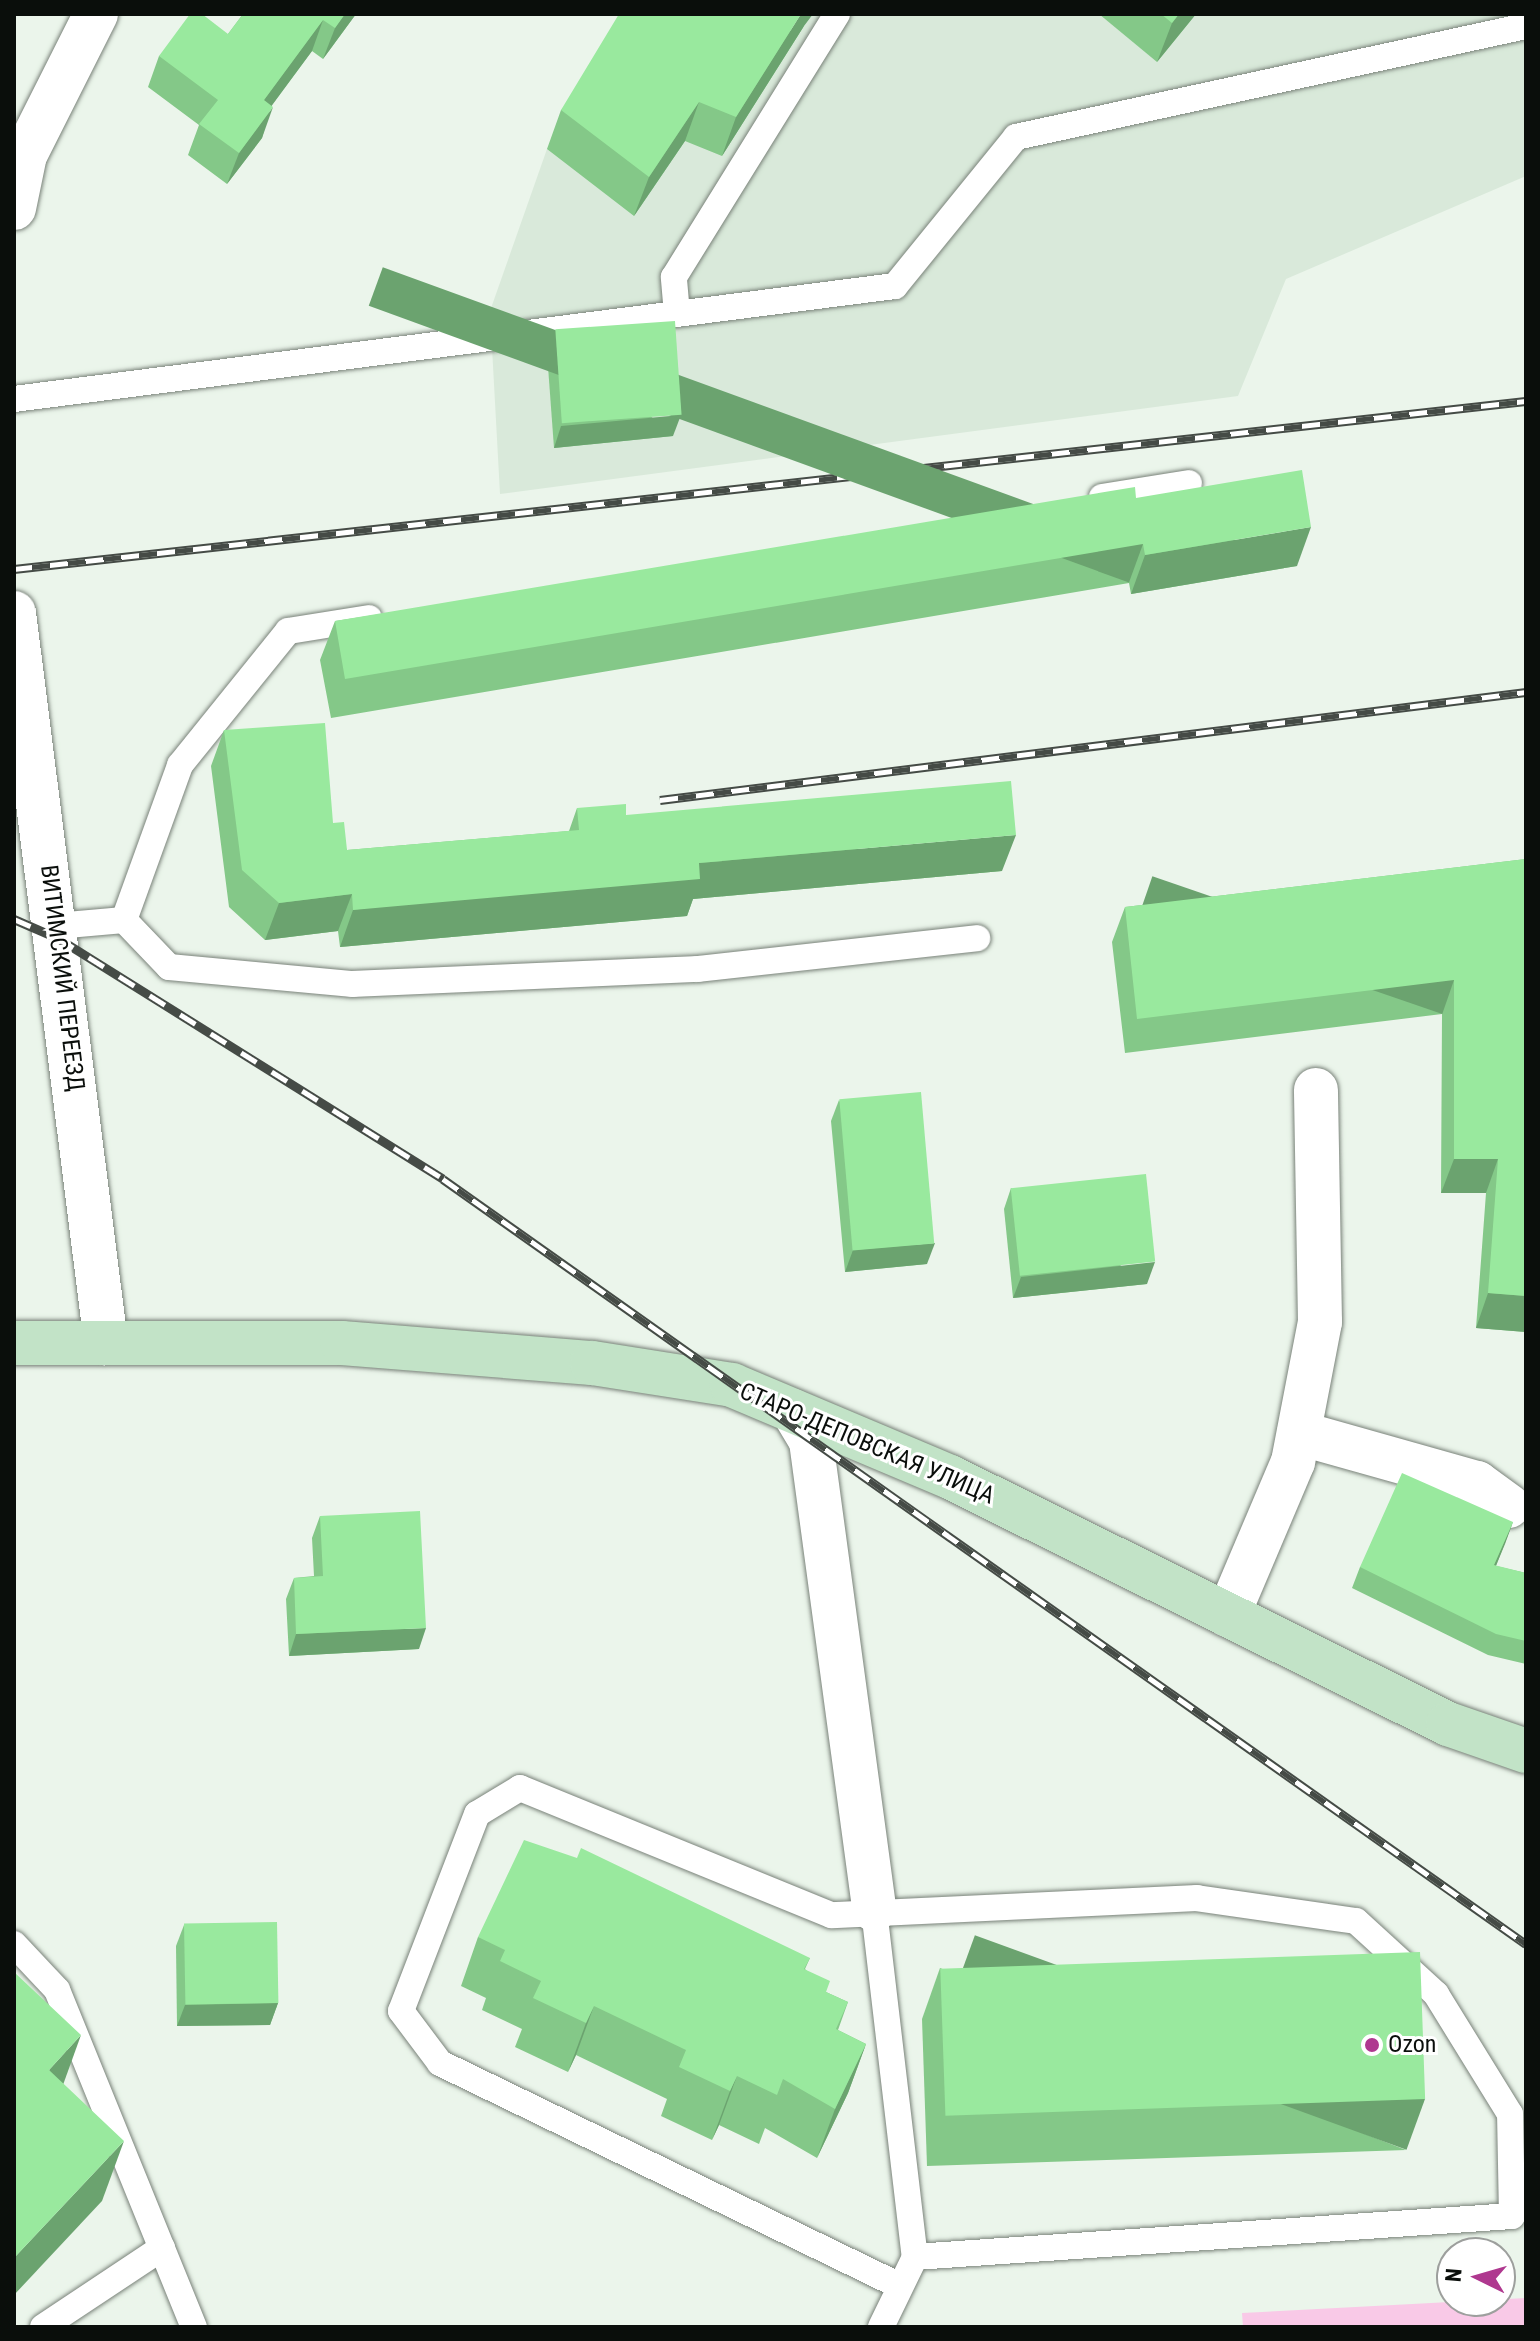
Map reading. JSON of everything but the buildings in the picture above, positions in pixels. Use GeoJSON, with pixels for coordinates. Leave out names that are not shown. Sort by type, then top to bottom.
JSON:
{"type":"FeatureCollection","features":[{"type":"Feature","properties":{"kind":"main road","name":"СТАРО-ДЕПОВСКАЯ УЛИЦА"},"geometry":{"type":"LineString","coordinates":[[14,1343],[342,1343],[592,1363],[732,1385],[950,1477],[1448,1724],[1526,1751]]}},
{"type":"Feature","properties":{"kind":"street"},"geometry":{"type":"LineString","coordinates":[[14,208],[25,155],[96,14]]}},
{"type":"Feature","properties":{"kind":"street","name":"ВИТИМСКИЙ ПЕРЕЕЗД"},"geometry":{"type":"LineString","coordinates":[[14,613],[56,926],[106,1343]]}},
{"type":"Feature","properties":{"kind":"street"},"geometry":{"type":"LineString","coordinates":[[1228,1615],[1299,1433],[1320,1322],[1316,1090]]}},
{"type":"Feature","properties":{"kind":"street"},"geometry":{"type":"LineString","coordinates":[[793,1411],[811,1441],[874,1910]]}},
{"type":"Feature","properties":{"kind":"street"},"geometry":{"type":"LineString","coordinates":[[1299,1433],[1477,1483],[1509,1506]]}},
{"type":"Feature","properties":{"kind":"lane"},"geometry":{"type":"LineString","coordinates":[[677,314],[674,277],[837,14]]}},
{"type":"Feature","properties":{"kind":"lane"},"geometry":{"type":"LineString","coordinates":[[14,399],[895,286],[1016,137],[1526,26]]}},
{"type":"Feature","properties":{"kind":"lane"},"geometry":{"type":"LineString","coordinates":[[1080,501],[1189,483]]}},
{"type":"Feature","properties":{"kind":"lane"},"geometry":{"type":"LineString","coordinates":[[124,920],[180,765],[288,631],[397,613]]}},
{"type":"Feature","properties":{"kind":"lane"},"geometry":{"type":"LineString","coordinates":[[56,926],[124,920]]}},
{"type":"Feature","properties":{"kind":"lane"},"geometry":{"type":"LineString","coordinates":[[124,920],[169,967],[353,984],[698,969],[977,938]]}},
{"type":"Feature","properties":{"kind":"lane"},"geometry":{"type":"LineString","coordinates":[[900,2286],[440,2063],[401,2011],[477,1814],[520,1788],[831,1915],[874,1910],[1197,1898],[1356,1921],[1436,1994],[1510,2114],[1512,2216],[915,2257]]}},
{"type":"Feature","properties":{"kind":"lane"},"geometry":{"type":"LineString","coordinates":[[874,1910],[915,2257],[881,2327]]}},
{"type":"Feature","properties":{"kind":"lane"},"geometry":{"type":"LineString","coordinates":[[14,1944],[57,1990],[194,2327]]}},
{"type":"Feature","properties":{"kind":"lane"},"geometry":{"type":"LineString","coordinates":[[43,2327],[162,2248]]}},
{"type":"Feature","properties":{"kind":"shaded area"},"geometry":{"type":"Polygon","coordinates":[[[628,14],[1526,14],[1526,176],[1286,279],[1238,396],[500,494],[490,311],[547,149],[628,14]]]}},
{"type":"Feature","properties":{"kind":"shaded area"},"geometry":{"type":"Polygon","coordinates":[[[1526,2298],[1526,2327],[1243,2327],[1242,2313],[1436,2303],[1436,2317],[1516,2317],[1516,2299],[1526,2298]]]}},
{"type":"Feature","properties":{"kind":"railway"},"geometry":{"type":"LineString","coordinates":[[14,569],[1526,401]]}},
{"type":"Feature","properties":{"kind":"railway"},"geometry":{"type":"LineString","coordinates":[[660,800],[1526,692]]}},
{"type":"Feature","properties":{"kind":"railway"},"geometry":{"type":"LineString","coordinates":[[14,919],[58,938],[443,1179],[1526,1944]]}},
{"type":"Feature","properties":{"kind":"place","name":"Ozon"},"geometry":{"type":"Point","coordinates":[1372,2045]}}]}
